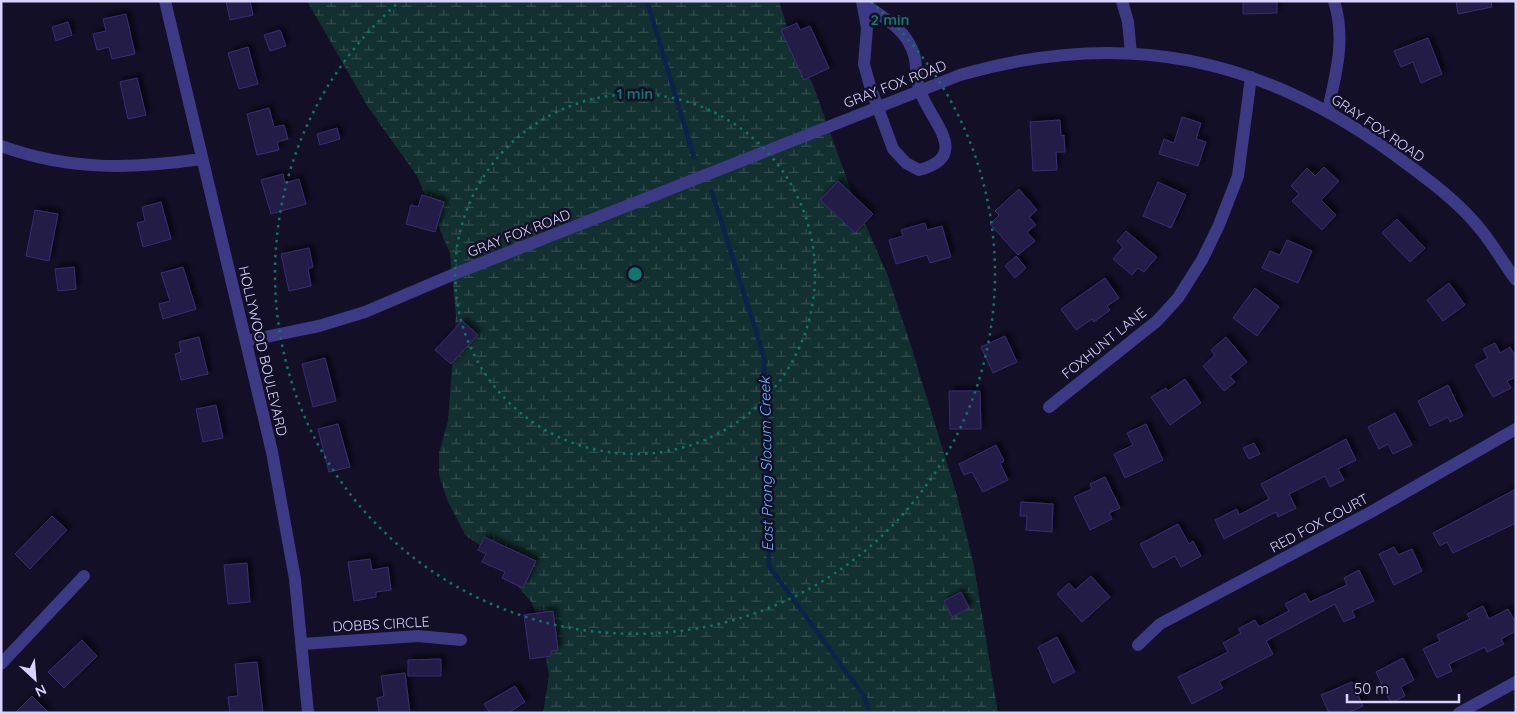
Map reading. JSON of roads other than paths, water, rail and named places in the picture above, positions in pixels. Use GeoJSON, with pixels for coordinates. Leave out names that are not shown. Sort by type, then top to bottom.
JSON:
{"type":"FeatureCollection","features":[{"type":"Feature","properties":{"kind":"street","name":"HOLLYWOOD BOULEVARD"},"geometry":{"type":"LineString","coordinates":[[165,1],[272,452],[288,542],[302,644],[308,713]]}},
{"type":"Feature","properties":{"kind":"street"},"geometry":{"type":"LineString","coordinates":[[1122,1],[1128,22],[1131,53]]}},
{"type":"Feature","properties":{"kind":"street"},"geometry":{"type":"LineString","coordinates":[[1328,110],[1339,60],[1341,41],[1334,1]]}},
{"type":"Feature","properties":{"kind":"street"},"geometry":{"type":"LineString","coordinates":[[862,2],[888,21],[909,41],[917,58],[920,90],[945,142],[943,157],[937,164],[919,170],[906,163],[893,149],[864,64],[867,28],[862,2]]}},
{"type":"Feature","properties":{"kind":"street","name":"GRAY FOX ROAD"},"geometry":{"type":"LineString","coordinates":[[246,341],[318,326],[388,303],[459,272],[960,75],[1026,58],[1074,52],[1131,53],[1192,61],[1251,77],[1301,96],[1328,110],[1373,139],[1417,172],[1462,210],[1481,230],[1516,280]]}},
{"type":"Feature","properties":{"kind":"street","name":"FOXHUNT LANE"},"geometry":{"type":"LineString","coordinates":[[1049,407],[1157,321],[1178,298],[1202,260],[1228,205],[1238,176],[1251,77]]}},
{"type":"Feature","properties":{"kind":"street"},"geometry":{"type":"LineString","coordinates":[[1,146],[40,158],[100,168],[202,159]]}},
{"type":"Feature","properties":{"kind":"street","name":"RED FOX COURT"},"geometry":{"type":"LineString","coordinates":[[1138,645],[1160,624],[1371,512],[1516,429]]}},
{"type":"Feature","properties":{"kind":"street"},"geometry":{"type":"LineString","coordinates":[[1,664],[84,576]]}},
{"type":"Feature","properties":{"kind":"street","name":"DOBBS CIRCLE"},"geometry":{"type":"LineString","coordinates":[[302,644],[418,636],[461,640]]}},
{"type":"Feature","properties":{"kind":"street"},"geometry":{"type":"LineString","coordinates":[[1459,713],[1516,682]]}},
{"type":"Feature","properties":{"kind":"waterway","name":"East Prong Slocum Creek"},"geometry":{"type":"LineString","coordinates":[[647,1],[694,157]]}},
{"type":"Feature","properties":{"kind":"waterway","name":"East Prong Slocum Creek"},"geometry":{"type":"LineString","coordinates":[[712,192],[764,357],[769,566],[864,696],[870,713]]}}]}
